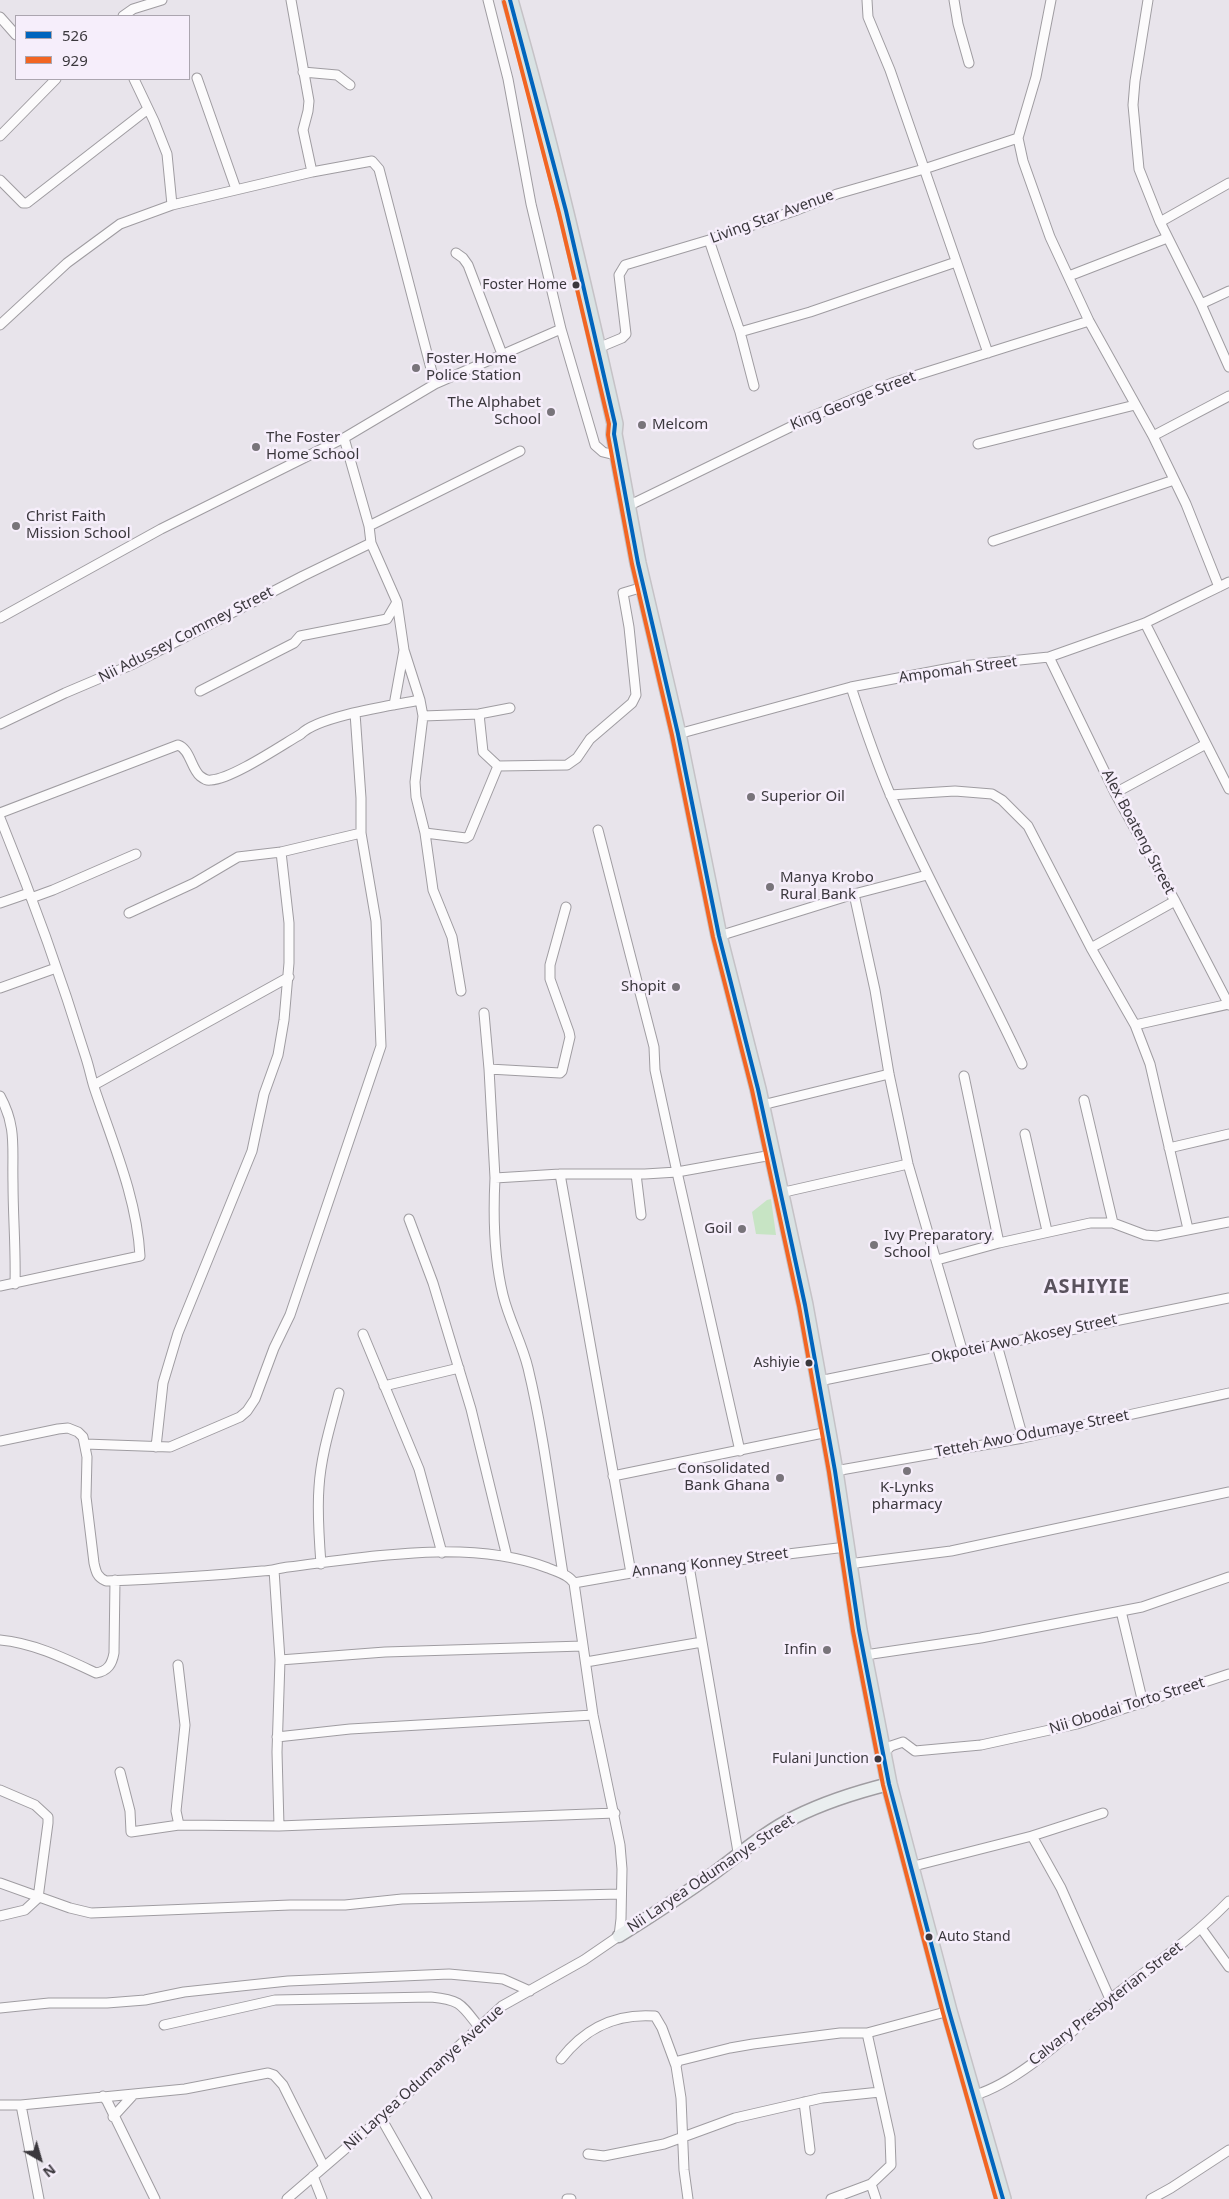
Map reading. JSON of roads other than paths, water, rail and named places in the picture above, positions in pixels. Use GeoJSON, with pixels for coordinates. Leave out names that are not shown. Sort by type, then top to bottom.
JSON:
{"type":"FeatureCollection","features":[{"type":"Feature","properties":{"kind":"main road"},"geometry":{"type":"LineString","coordinates":[[510,0],[552,155],[598,348],[615,424],[614,434],[643,587],[678,734],[719,936],[762,1105],[796,1263],[835,1471],[848,1564],[888,1784],[949,2010],[975,2095],[1003,2199]]}},
{"type":"Feature","properties":{"kind":"street"},"geometry":{"type":"LineString","coordinates":[[124,15],[133,9],[162,0]]}},
{"type":"Feature","properties":{"kind":"street"},"geometry":{"type":"LineString","coordinates":[[291,0],[309,101],[303,130],[312,172]]}},
{"type":"Feature","properties":{"kind":"street"},"geometry":{"type":"LineString","coordinates":[[488,0],[508,80],[532,204],[561,329],[596,445],[603,452],[619,456]]}},
{"type":"Feature","properties":{"kind":"street"},"geometry":{"type":"LineString","coordinates":[[867,0],[868,17],[890,70],[988,353]]}},
{"type":"Feature","properties":{"kind":"street"},"geometry":{"type":"LineString","coordinates":[[954,0],[958,24],[969,63]]}},
{"type":"Feature","properties":{"kind":"street"},"geometry":{"type":"LineString","coordinates":[[1051,0],[1036,78],[1018,138],[1023,161],[1050,237],[1088,321],[1153,436],[1174,480],[1219,586]]}},
{"type":"Feature","properties":{"kind":"street"},"geometry":{"type":"LineString","coordinates":[[1148,0],[1135,81],[1134,134],[1138,168],[1167,238],[1201,304],[1229,367]]}},
{"type":"Feature","properties":{"kind":"street"},"geometry":{"type":"LineString","coordinates":[[0,17],[15,34]]}},
{"type":"Feature","properties":{"kind":"street"},"geometry":{"type":"LineString","coordinates":[[303,72],[337,75],[350,85]]}},
{"type":"Feature","properties":{"kind":"street"},"geometry":{"type":"LineString","coordinates":[[197,78],[236,189]]}},
{"type":"Feature","properties":{"kind":"street"},"geometry":{"type":"LineString","coordinates":[[0,136],[55,80]]}},
{"type":"Feature","properties":{"kind":"street"},"geometry":{"type":"LineString","coordinates":[[134,80],[167,154],[172,205]]}},
{"type":"Feature","properties":{"kind":"street"},"geometry":{"type":"LineString","coordinates":[[0,180],[23,203],[27,203],[148,109]]}},
{"type":"Feature","properties":{"kind":"street","name":"Living Star Avenue"},"geometry":{"type":"LineString","coordinates":[[598,348],[622,338],[626,334],[619,275],[622,268],[797,210],[837,194],[924,169],[1018,138]]}},
{"type":"Feature","properties":{"kind":"street"},"geometry":{"type":"LineString","coordinates":[[0,325],[67,263],[116,226],[172,205],[312,172],[372,161],[379,168],[435,384]]}},
{"type":"Feature","properties":{"kind":"street"},"geometry":{"type":"LineString","coordinates":[[1160,222],[1229,183]]}},
{"type":"Feature","properties":{"kind":"street"},"geometry":{"type":"LineString","coordinates":[[1069,276],[1167,238]]}},
{"type":"Feature","properties":{"kind":"street"},"geometry":{"type":"LineString","coordinates":[[709,240],[740,332],[754,386]]}},
{"type":"Feature","properties":{"kind":"street"},"geometry":{"type":"LineString","coordinates":[[456,254],[463,258],[468,265],[502,354]]}},
{"type":"Feature","properties":{"kind":"street"},"geometry":{"type":"LineString","coordinates":[[740,332],[810,312],[956,262]]}},
{"type":"Feature","properties":{"kind":"street"},"geometry":{"type":"LineString","coordinates":[[1201,304],[1229,292]]}},
{"type":"Feature","properties":{"kind":"street","name":"King George Street"},"geometry":{"type":"LineString","coordinates":[[628,506],[815,415],[892,383],[1088,321]]}},
{"type":"Feature","properties":{"kind":"street"},"geometry":{"type":"LineString","coordinates":[[0,606],[2,617],[161,530],[344,438],[435,384],[561,329]]}},
{"type":"Feature","properties":{"kind":"street"},"geometry":{"type":"LineString","coordinates":[[1153,436],[1229,396]]}},
{"type":"Feature","properties":{"kind":"street"},"geometry":{"type":"LineString","coordinates":[[978,444],[1135,405]]}},
{"type":"Feature","properties":{"kind":"street"},"geometry":{"type":"LineString","coordinates":[[344,438],[369,526],[371,543],[397,602],[404,650],[420,700],[423,716],[415,782],[416,796],[425,833],[434,890],[452,937],[462,991]]}},
{"type":"Feature","properties":{"kind":"street"},"geometry":{"type":"LineString","coordinates":[[369,526],[520,452]]}},
{"type":"Feature","properties":{"kind":"street"},"geometry":{"type":"LineString","coordinates":[[993,541],[1174,480]]}},
{"type":"Feature","properties":{"kind":"street","name":"Nii Adussey Commey Street"},"geometry":{"type":"LineString","coordinates":[[0,724],[65,693],[131,665],[271,592],[371,543]]}},
{"type":"Feature","properties":{"kind":"street","name":"Ampomah Street"},"geometry":{"type":"LineString","coordinates":[[678,734],[851,687],[962,666],[1050,657],[1145,623],[1229,582]]}},
{"type":"Feature","properties":{"kind":"street"},"geometry":{"type":"LineString","coordinates":[[479,714],[483,752],[498,766],[567,765],[573,762],[590,739],[632,703],[636,695],[629,627],[623,592],[643,587]]}},
{"type":"Feature","properties":{"kind":"street"},"geometry":{"type":"LineString","coordinates":[[200,691],[294,643],[300,636],[387,618],[397,602]]}},
{"type":"Feature","properties":{"kind":"street"},"geometry":{"type":"LineString","coordinates":[[1145,623],[1229,789]]}},
{"type":"Feature","properties":{"kind":"street"},"geometry":{"type":"LineString","coordinates":[[394,705],[404,650]]}},
{"type":"Feature","properties":{"kind":"street","name":"Alex Boateng Street"},"geometry":{"type":"LineString","coordinates":[[1050,657],[1115,793],[1229,1004]]}},
{"type":"Feature","properties":{"kind":"street"},"geometry":{"type":"LineString","coordinates":[[851,687],[877,764],[890,795],[927,875],[985,985],[1022,1064]]}},
{"type":"Feature","properties":{"kind":"street"},"geometry":{"type":"LineString","coordinates":[[0,813],[178,745],[184,748],[201,777],[213,780],[246,767],[301,734],[308,727],[355,713],[420,700]]}},
{"type":"Feature","properties":{"kind":"street"},"geometry":{"type":"LineString","coordinates":[[423,716],[479,714],[510,708]]}},
{"type":"Feature","properties":{"kind":"street"},"geometry":{"type":"LineString","coordinates":[[86,1444],[156,1447],[176,1445],[240,1417],[252,1406],[290,1315],[379,1054],[380,988],[376,921],[361,833],[362,798],[355,713]]}},
{"type":"Feature","properties":{"kind":"street"},"geometry":{"type":"LineString","coordinates":[[1115,793],[1206,744]]}},
{"type":"Feature","properties":{"kind":"street"},"geometry":{"type":"LineString","coordinates":[[425,833],[466,838],[498,766]]}},
{"type":"Feature","properties":{"kind":"street"},"geometry":{"type":"LineString","coordinates":[[890,795],[955,791],[992,794],[1002,800],[1028,826],[1091,948],[1134,1025],[1150,1064],[1188,1229]]}},
{"type":"Feature","properties":{"kind":"street"},"geometry":{"type":"LineString","coordinates":[[0,818],[56,968],[122,1172],[139,1242],[140,1256],[0,1286]]}},
{"type":"Feature","properties":{"kind":"street"},"geometry":{"type":"LineString","coordinates":[[598,830],[654,1047],[656,1070],[677,1172],[740,1451]]}},
{"type":"Feature","properties":{"kind":"street"},"geometry":{"type":"LineString","coordinates":[[129,913],[194,883],[234,858],[281,852],[361,833]]}},
{"type":"Feature","properties":{"kind":"street"},"geometry":{"type":"LineString","coordinates":[[156,1447],[163,1383],[178,1333],[252,1151],[264,1094],[278,1055],[289,977],[289,923],[281,852]]}},
{"type":"Feature","properties":{"kind":"street"},"geometry":{"type":"LineString","coordinates":[[0,903],[54,890],[136,854]]}},
{"type":"Feature","properties":{"kind":"street"},"geometry":{"type":"LineString","coordinates":[[719,936],[854,894],[927,875]]}},
{"type":"Feature","properties":{"kind":"street"},"geometry":{"type":"LineString","coordinates":[[854,894],[875,990],[889,1074],[908,1164],[963,1353]]}},
{"type":"Feature","properties":{"kind":"street"},"geometry":{"type":"LineString","coordinates":[[1091,948],[1175,901]]}},
{"type":"Feature","properties":{"kind":"street"},"geometry":{"type":"LineString","coordinates":[[489,1068],[560,1073],[562,1071],[570,1037],[550,979],[550,965],[566,907]]}},
{"type":"Feature","properties":{"kind":"street"},"geometry":{"type":"LineString","coordinates":[[0,988],[56,968]]}},
{"type":"Feature","properties":{"kind":"street"},"geometry":{"type":"LineString","coordinates":[[94,1085],[289,977]]}},
{"type":"Feature","properties":{"kind":"street"},"geometry":{"type":"LineString","coordinates":[[1134,1025],[1229,1004]]}},
{"type":"Feature","properties":{"kind":"street"},"geometry":{"type":"LineString","coordinates":[[484,1013],[489,1068],[498,1265],[503,1296],[527,1366],[542,1442],[563,1574]]}},
{"type":"Feature","properties":{"kind":"street"},"geometry":{"type":"LineString","coordinates":[[762,1105],[889,1074]]}},
{"type":"Feature","properties":{"kind":"street"},"geometry":{"type":"LineString","coordinates":[[964,1076],[999,1243]]}},
{"type":"Feature","properties":{"kind":"street"},"geometry":{"type":"LineString","coordinates":[[0,1096],[9,1112],[13,1134],[16,1235],[14,1284]]}},
{"type":"Feature","properties":{"kind":"street"},"geometry":{"type":"LineString","coordinates":[[1084,1100],[1113,1223]]}},
{"type":"Feature","properties":{"kind":"street"},"geometry":{"type":"LineString","coordinates":[[1025,1134],[1047,1231]]}},
{"type":"Feature","properties":{"kind":"street"},"geometry":{"type":"LineString","coordinates":[[1169,1148],[1229,1134]]}},
{"type":"Feature","properties":{"kind":"street"},"geometry":{"type":"LineString","coordinates":[[495,1178],[560,1174],[677,1172],[772,1155]]}},
{"type":"Feature","properties":{"kind":"street"},"geometry":{"type":"LineString","coordinates":[[780,1193],[908,1164]]}},
{"type":"Feature","properties":{"kind":"street"},"geometry":{"type":"LineString","coordinates":[[560,1174],[631,1573]]}},
{"type":"Feature","properties":{"kind":"street"},"geometry":{"type":"LineString","coordinates":[[636,1174],[641,1215]]}},
{"type":"Feature","properties":{"kind":"street"},"geometry":{"type":"LineString","coordinates":[[409,1219],[432,1283],[471,1409],[507,1557]]}},
{"type":"Feature","properties":{"kind":"street"},"geometry":{"type":"LineString","coordinates":[[937,1260],[1047,1231],[1090,1223],[1113,1223],[1145,1235],[1157,1236],[1229,1222]]}},
{"type":"Feature","properties":{"kind":"street","name":"Okpotei Awo Akosey Street"},"geometry":{"type":"LineString","coordinates":[[819,1381],[1229,1298]]}},
{"type":"Feature","properties":{"kind":"street"},"geometry":{"type":"LineString","coordinates":[[363,1334],[419,1469],[442,1553]]}},
{"type":"Feature","properties":{"kind":"street"},"geometry":{"type":"LineString","coordinates":[[997,1345],[1023,1438]]}},
{"type":"Feature","properties":{"kind":"street"},"geometry":{"type":"LineString","coordinates":[[384,1386],[459,1368]]}},
{"type":"Feature","properties":{"kind":"street"},"geometry":{"type":"LineString","coordinates":[[321,1564],[318,1510],[319,1485],[324,1448],[339,1393]]}},
{"type":"Feature","properties":{"kind":"street","name":"Tetteh Awo Odumaye Street"},"geometry":{"type":"LineString","coordinates":[[835,1471],[1023,1438],[1229,1393]]}},
{"type":"Feature","properties":{"kind":"street"},"geometry":{"type":"LineString","coordinates":[[0,1441],[58,1428],[68,1428],[78,1432],[83,1437],[86,1444],[86,1497],[94,1563],[100,1578],[115,1580],[197,1577],[274,1570],[398,1554],[442,1553],[507,1557],[533,1562],[563,1574],[574,1582],[593,1716],[615,1813],[622,1868],[619,1936]]}},
{"type":"Feature","properties":{"kind":"street"},"geometry":{"type":"LineString","coordinates":[[613,1476],[828,1432]]}},
{"type":"Feature","properties":{"kind":"street"},"geometry":{"type":"LineString","coordinates":[[848,1564],[951,1551],[1229,1492]]}},
{"type":"Feature","properties":{"kind":"street","name":"Annang Konney Street"},"geometry":{"type":"LineString","coordinates":[[574,1582],[846,1546]]}},
{"type":"Feature","properties":{"kind":"street"},"geometry":{"type":"LineString","coordinates":[[689,1566],[738,1852]]}},
{"type":"Feature","properties":{"kind":"street"},"geometry":{"type":"LineString","coordinates":[[274,1570],[280,1660],[277,1736],[278,1826]]}},
{"type":"Feature","properties":{"kind":"street"},"geometry":{"type":"LineString","coordinates":[[865,1655],[981,1638],[1142,1607],[1229,1577]]}},
{"type":"Feature","properties":{"kind":"street"},"geometry":{"type":"LineString","coordinates":[[0,1640],[17,1641],[96,1673],[103,1672],[112,1661],[114,1653],[115,1580]]}},
{"type":"Feature","properties":{"kind":"street"},"geometry":{"type":"LineString","coordinates":[[1121,1611],[1143,1703]]}},
{"type":"Feature","properties":{"kind":"street"},"geometry":{"type":"LineString","coordinates":[[586,1662],[702,1642]]}},
{"type":"Feature","properties":{"kind":"street"},"geometry":{"type":"LineString","coordinates":[[280,1660],[385,1652],[582,1646]]}},
{"type":"Feature","properties":{"kind":"street"},"geometry":{"type":"LineString","coordinates":[[178,1665],[185,1725],[176,1805],[179,1825]]}},
{"type":"Feature","properties":{"kind":"street","name":"Nii Obodai Torto Street"},"geometry":{"type":"LineString","coordinates":[[883,1753],[891,1746],[903,1742],[916,1751],[981,1745],[1078,1724],[1229,1674]]}},
{"type":"Feature","properties":{"kind":"street"},"geometry":{"type":"LineString","coordinates":[[277,1736],[360,1728],[593,1716]]}},
{"type":"Feature","properties":{"kind":"street"},"geometry":{"type":"LineString","coordinates":[[120,1772],[130,1811],[130,1832],[179,1825],[278,1826],[615,1813]]}},
{"type":"Feature","properties":{"kind":"street","name":"Nii Laryea Odumanye Street"},"geometry":{"type":"LineString","coordinates":[[619,1936],[714,1872],[738,1852],[796,1816],[837,1799],[888,1784]]}},
{"type":"Feature","properties":{"kind":"street"},"geometry":{"type":"LineString","coordinates":[[0,1790],[35,1805],[48,1817],[38,1898],[25,1910],[0,1916]]}},
{"type":"Feature","properties":{"kind":"street"},"geometry":{"type":"LineString","coordinates":[[910,1867],[1032,1836],[1103,1813]]}},
{"type":"Feature","properties":{"kind":"street"},"geometry":{"type":"LineString","coordinates":[[1032,1836],[1060,1888],[1110,2000]]}},
{"type":"Feature","properties":{"kind":"street"},"geometry":{"type":"LineString","coordinates":[[0,1883],[38,1898],[91,1913],[290,1905],[346,1905],[402,1899],[621,1894]]}},
{"type":"Feature","properties":{"kind":"street","name":"Calvary Presbyterian Street"},"geometry":{"type":"LineString","coordinates":[[975,2095],[990,2091],[1004,2083],[1172,1954],[1229,1901]]}},
{"type":"Feature","properties":{"kind":"street"},"geometry":{"type":"LineString","coordinates":[[1201,1928],[1229,1967]]}},
{"type":"Feature","properties":{"kind":"street","name":"Nii Laryea Odumanye Avenue"},"geometry":{"type":"LineString","coordinates":[[287,2199],[381,2118],[502,2006],[584,1960],[619,1936]]}},
{"type":"Feature","properties":{"kind":"street"},"geometry":{"type":"LineString","coordinates":[[0,2008],[48,2003],[107,2003],[145,2000],[193,1991],[288,1982],[449,1974],[503,1979],[530,1991]]}},
{"type":"Feature","properties":{"kind":"street"},"geometry":{"type":"LineString","coordinates":[[164,2025],[275,2000],[431,1997],[452,1999],[462,2004],[479,2027]]}},
{"type":"Feature","properties":{"kind":"street"},"geometry":{"type":"LineString","coordinates":[[676,2066],[678,2061],[683,2058],[730,2048],[840,2032],[867,2033],[949,2010]]}},
{"type":"Feature","properties":{"kind":"street"},"geometry":{"type":"LineString","coordinates":[[561,2059],[573,2043],[590,2031],[612,2020],[634,2014],[655,2016],[676,2066],[681,2098],[684,2170],[688,2199]]}},
{"type":"Feature","properties":{"kind":"street"},"geometry":{"type":"LineString","coordinates":[[832,2199],[871,2184],[891,2165],[890,2137],[867,2033]]}},
{"type":"Feature","properties":{"kind":"street"},"geometry":{"type":"LineString","coordinates":[[0,2105],[21,2105],[184,2089],[268,2073],[274,2075],[283,2085],[324,2167]]}},
{"type":"Feature","properties":{"kind":"street"},"geometry":{"type":"LineString","coordinates":[[588,2154],[604,2156],[683,2138],[735,2118],[822,2098],[880,2092]]}},
{"type":"Feature","properties":{"kind":"street"},"geometry":{"type":"LineString","coordinates":[[113,2117],[134,2094]]}},
{"type":"Feature","properties":{"kind":"street"},"geometry":{"type":"LineString","coordinates":[[103,2096],[154,2199]]}},
{"type":"Feature","properties":{"kind":"street"},"geometry":{"type":"LineString","coordinates":[[804,2102],[810,2150]]}},
{"type":"Feature","properties":{"kind":"street"},"geometry":{"type":"LineString","coordinates":[[21,2105],[38,2199]]}},
{"type":"Feature","properties":{"kind":"street"},"geometry":{"type":"LineString","coordinates":[[381,2118],[427,2199]]}},
{"type":"Feature","properties":{"kind":"street"},"geometry":{"type":"LineString","coordinates":[[1152,2199],[1229,2150]]}},
{"type":"Feature","properties":{"kind":"street"},"geometry":{"type":"LineString","coordinates":[[312,2176],[322,2199]]}},
{"type":"Feature","properties":{"kind":"street"},"geometry":{"type":"LineString","coordinates":[[871,2184],[876,2199]]}},
{"type":"Feature","properties":{"kind":"place","name":"Foster Home"},"geometry":{"type":"Point","coordinates":[576,285]}},
{"type":"Feature","properties":{"kind":"place","name":"Foster Home Police Station"},"geometry":{"type":"Point","coordinates":[416,368]}},
{"type":"Feature","properties":{"kind":"place","name":"The Alphabet School"},"geometry":{"type":"Point","coordinates":[551,412]}},
{"type":"Feature","properties":{"kind":"place","name":"Melcom"},"geometry":{"type":"Point","coordinates":[642,425]}},
{"type":"Feature","properties":{"kind":"place","name":"The Foster Home School"},"geometry":{"type":"Point","coordinates":[256,447]}},
{"type":"Feature","properties":{"kind":"place","name":"Christ Faith Mission School"},"geometry":{"type":"Point","coordinates":[16,526]}},
{"type":"Feature","properties":{"kind":"place","name":"Superior Oil"},"geometry":{"type":"Point","coordinates":[751,797]}},
{"type":"Feature","properties":{"kind":"place","name":"Manya Krobo Rural Bank"},"geometry":{"type":"Point","coordinates":[770,887]}},
{"type":"Feature","properties":{"kind":"place","name":"Shopit"},"geometry":{"type":"Point","coordinates":[676,987]}},
{"type":"Feature","properties":{"kind":"place","name":"Goil"},"geometry":{"type":"Point","coordinates":[742,1229]}},
{"type":"Feature","properties":{"kind":"place","name":"Ivy Preparatory School"},"geometry":{"type":"Point","coordinates":[874,1245]}},
{"type":"Feature","properties":{"kind":"place","name":"Ashiyie"},"geometry":{"type":"Point","coordinates":[809,1363]}},
{"type":"Feature","properties":{"kind":"place","name":"K-Lynks pharmacy"},"geometry":{"type":"Point","coordinates":[907,1471]}},
{"type":"Feature","properties":{"kind":"place","name":"Consolidated Bank Ghana"},"geometry":{"type":"Point","coordinates":[780,1478]}},
{"type":"Feature","properties":{"kind":"place","name":"Infin"},"geometry":{"type":"Point","coordinates":[827,1650]}},
{"type":"Feature","properties":{"kind":"place","name":"Fulani Junction"},"geometry":{"type":"Point","coordinates":[878,1759]}},
{"type":"Feature","properties":{"kind":"place","name":"Auto Stand"},"geometry":{"type":"Point","coordinates":[929,1937]}},
{"type":"Feature","properties":{"kind":"district","name":"ASHIYIE"},"geometry":{"type":"Point","coordinates":[1087,1287]}}]}
